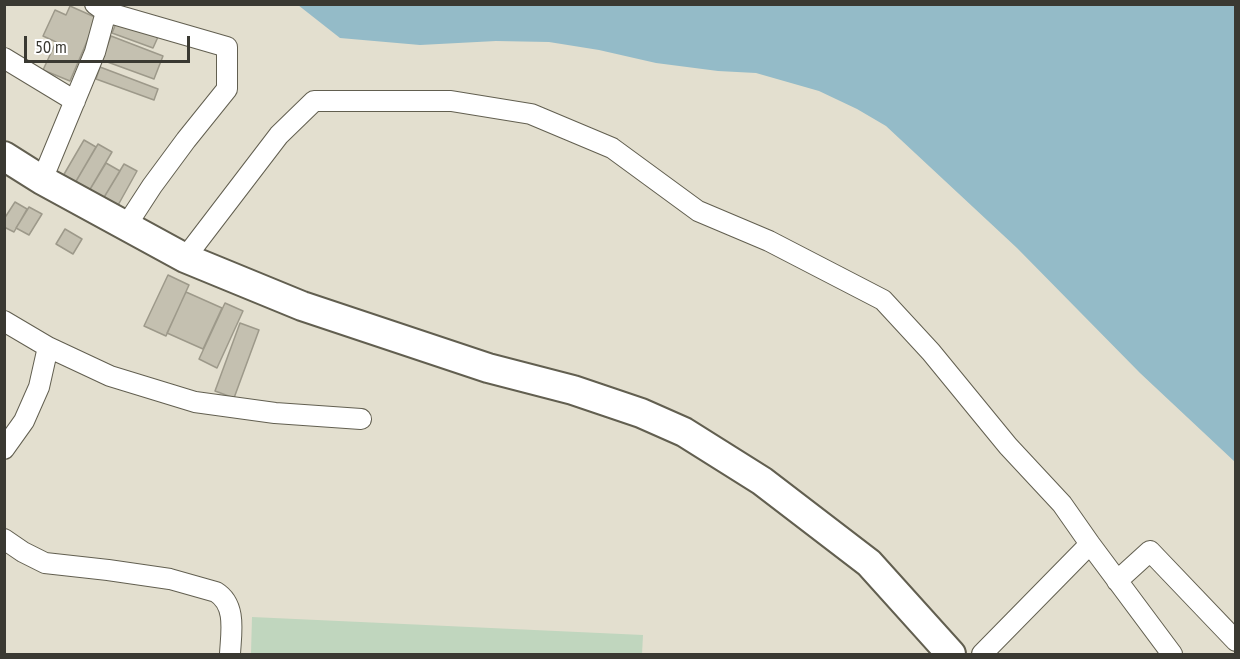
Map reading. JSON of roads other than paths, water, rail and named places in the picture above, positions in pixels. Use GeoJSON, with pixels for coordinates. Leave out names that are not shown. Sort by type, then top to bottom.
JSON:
{"type":"FeatureCollection","features":[{"type":"Feature","properties":{"kind":"main road"},"geometry":{"type":"LineString","coordinates":[[4,156],[42,180],[185,258],[302,306],[488,368],[573,390],[684,432],[762,481],[869,563],[951,654]]}},
{"type":"Feature","properties":{"kind":"street"},"geometry":{"type":"LineString","coordinates":[[42,180],[95,52],[100,8],[227,47],[227,89],[152,186],[126,226]]}},
{"type":"Feature","properties":{"kind":"street"},"geometry":{"type":"LineString","coordinates":[[4,58],[75,102]]}},
{"type":"Feature","properties":{"kind":"street"},"geometry":{"type":"LineString","coordinates":[[185,258],[279,135],[314,101],[451,101],[531,114],[612,148],[698,211],[768,241],[882,300],[931,352],[1008,446],[1062,504],[1172,654]]}},
{"type":"Feature","properties":{"kind":"street"},"geometry":{"type":"LineString","coordinates":[[4,321],[48,347],[110,376],[195,402],[275,413],[361,419]]}},
{"type":"Feature","properties":{"kind":"street"},"geometry":{"type":"LineString","coordinates":[[4,449],[28,413],[39,387],[48,347]]}},
{"type":"Feature","properties":{"kind":"street"},"geometry":{"type":"LineString","coordinates":[[4,539],[45,563],[170,579],[216,592],[226,602],[231,615],[230,654]]}},
{"type":"Feature","properties":{"kind":"street"},"geometry":{"type":"LineString","coordinates":[[982,654],[1090,544]]}},
{"type":"Feature","properties":{"kind":"street"},"geometry":{"type":"LineString","coordinates":[[1117,581],[1150,551],[1236,641]]}},
{"type":"Feature","properties":{"kind":"water"},"geometry":{"type":"Polygon","coordinates":[[[298,5],[1235,5],[1235,462],[1140,373],[1017,248],[886,126],[857,109],[819,91],[756,73],[656,63],[549,42],[496,41],[420,45],[340,38],[298,5]]]}}]}
